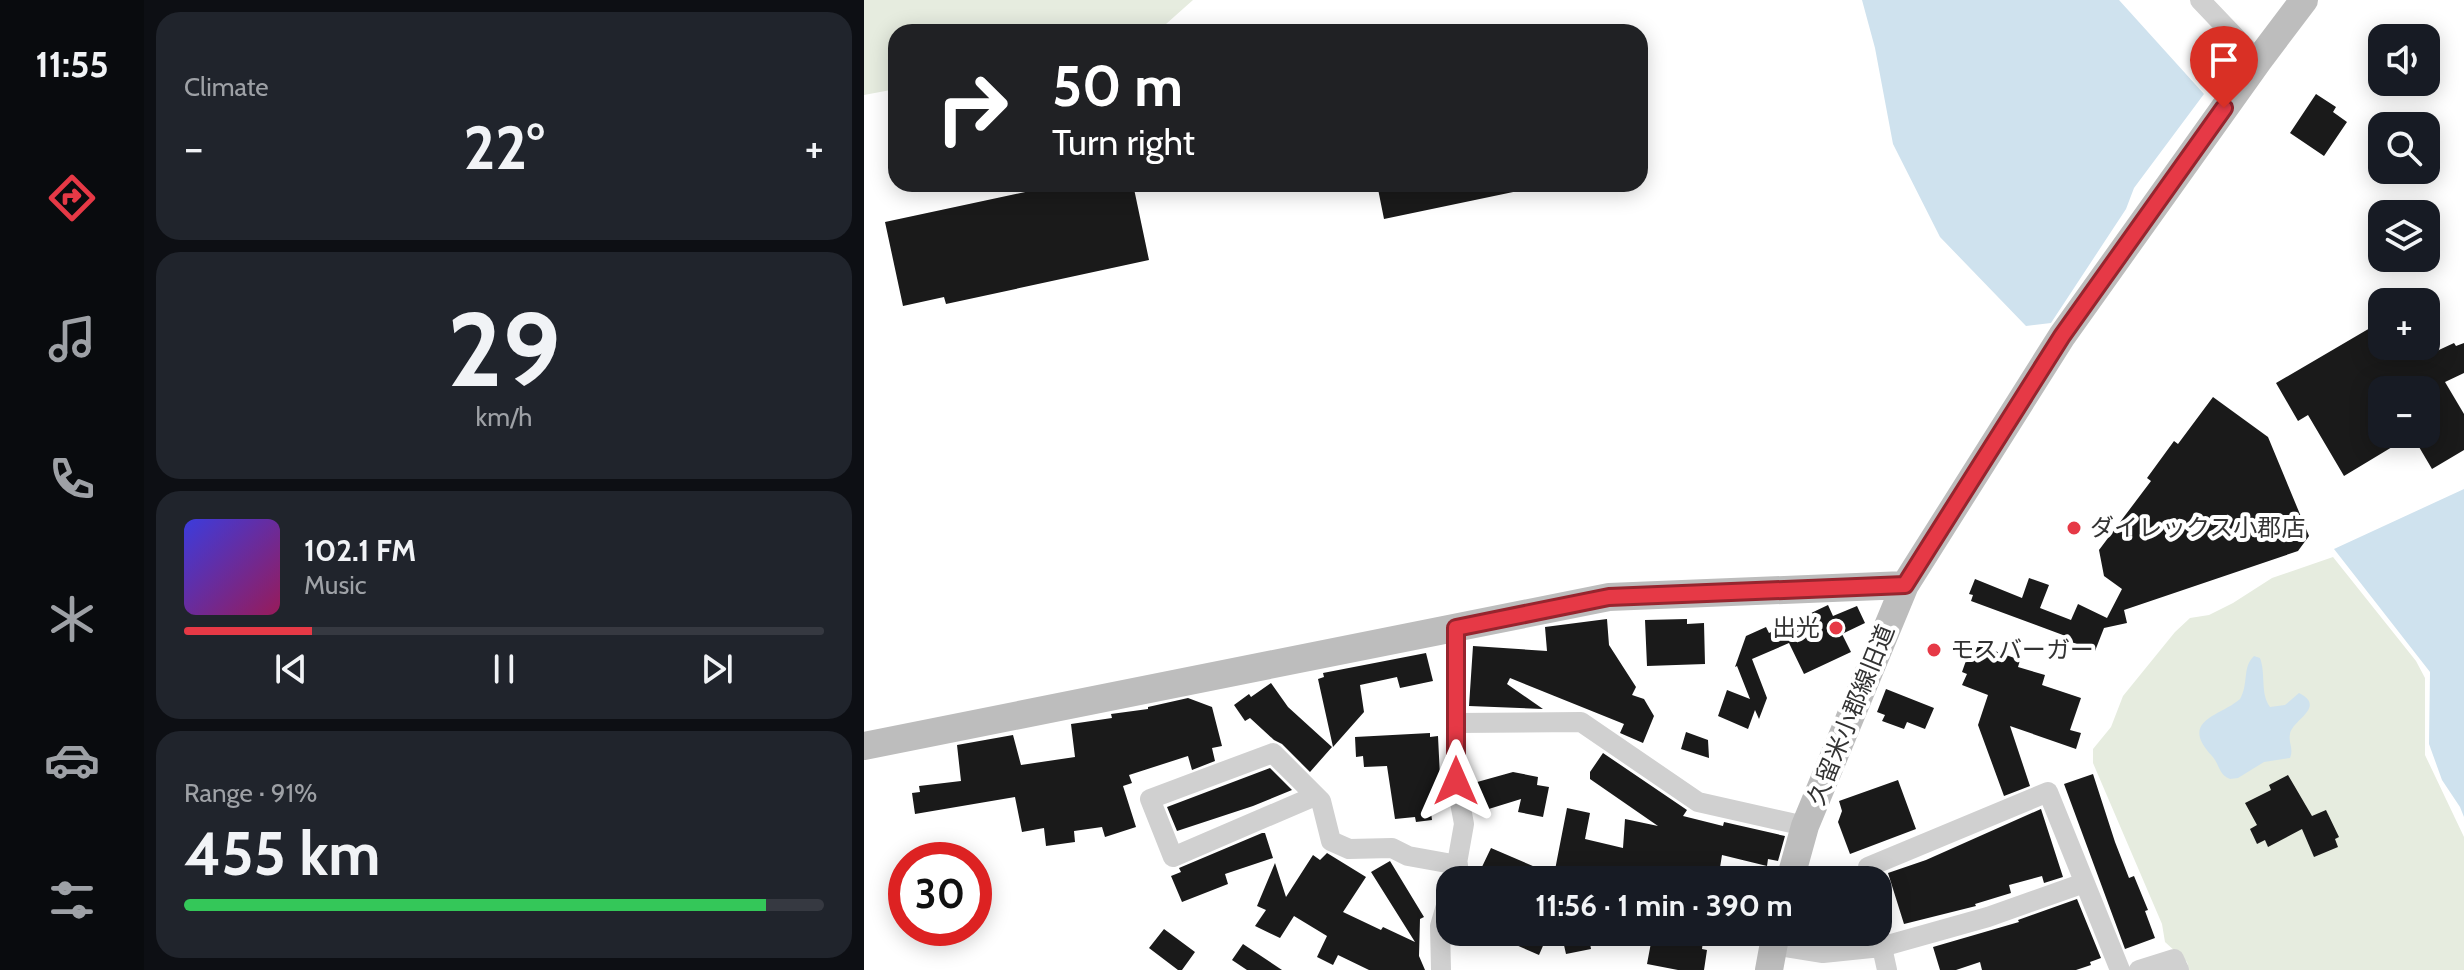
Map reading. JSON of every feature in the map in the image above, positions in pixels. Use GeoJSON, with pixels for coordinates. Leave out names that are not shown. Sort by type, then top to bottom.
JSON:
{"type":"FeatureCollection","features":[{"type":"Feature","properties":{"kind":"street"},"geometry":{"type":"LineString","coordinates":[[2200,0],[2258,61]]}},
{"type":"Feature","properties":{"kind":"street","name":"久留米小郡線旧道"},"geometry":{"type":"LineString","coordinates":[[1794,866],[1805,826],[1905,585],[2062,336],[2295,6]]}},
{"type":"Feature","properties":{"kind":"street"},"geometry":{"type":"LineString","coordinates":[[864,746],[1609,597],[1905,585]]}},
{"type":"Feature","properties":{"kind":"street"},"geometry":{"type":"LineString","coordinates":[[1456,628],[1456,781],[1464,824],[1457,866]]}},
{"type":"Feature","properties":{"kind":"street"},"geometry":{"type":"LineString","coordinates":[[1456,723],[1581,722],[1698,802],[1805,826]]}},
{"type":"Feature","properties":{"kind":"street"},"geometry":{"type":"LineString","coordinates":[[1315,796],[1173,857],[1150,799],[1273,753],[1321,801],[1331,841],[1349,849],[1392,848],[1436,866]]}},
{"type":"Feature","properties":{"kind":"street"},"geometry":{"type":"LineString","coordinates":[[1870,866],[2048,792],[2120,970]]}},
{"type":"Feature","properties":{"kind":"street"},"geometry":{"type":"LineString","coordinates":[[1892,936],[1988,917],[2084,883]]}},
{"type":"Feature","properties":{"kind":"street"},"geometry":{"type":"LineString","coordinates":[[1440,946],[1441,970]]}},
{"type":"Feature","properties":{"kind":"street"},"geometry":{"type":"LineString","coordinates":[[1772,949],[1823,953],[1850,946]]}},
{"type":"Feature","properties":{"kind":"street"},"geometry":{"type":"LineString","coordinates":[[1882,946],[1887,970]]}},
{"type":"Feature","properties":{"kind":"street"},"geometry":{"type":"LineString","coordinates":[[2139,970],[2174,959],[2179,970]]}},
{"type":"Feature","properties":{"kind":"shaded area"},"geometry":{"type":"Polygon","coordinates":[[[864,0],[1193,0],[1166,24],[888,24],[888,90],[864,95],[864,0]]]}},
{"type":"Feature","properties":{"kind":"shaded area"},"geometry":{"type":"Polygon","coordinates":[[[2333,557],[2416,661],[2425,678],[2425,755],[2464,837],[2464,970],[2189,970],[2187,962],[2165,942],[2162,924],[2093,763],[2093,749],[2111,727],[2123,696],[2190,618],[2209,615],[2272,578],[2333,557]]]}},
{"type":"Feature","properties":{"kind":"water"},"geometry":{"type":"Polygon","coordinates":[[[1862,0],[2119,0],[2204,94],[2134,188],[2126,209],[2051,323],[2026,326],[1940,237],[1893,144],[1875,48],[1862,0]]]}},
{"type":"Feature","properties":{"kind":"water"},"geometry":{"type":"Polygon","coordinates":[[[2464,489],[2464,817],[2442,780],[2429,744],[2430,672],[2334,549],[2464,489]]]}},
{"type":"Feature","properties":{"kind":"water"},"geometry":{"type":"Polygon","coordinates":[[[2254,656],[2260,658],[2265,696],[2270,707],[2285,705],[2299,693],[2310,703],[2306,714],[2290,734],[2290,758],[2264,762],[2238,778],[2230,779],[2221,772],[2199,734],[2206,720],[2240,699],[2248,665],[2254,656]]]}},
{"type":"Feature","properties":{"kind":"building"},"geometry":{"type":"Polygon","coordinates":[[[2316,94],[2336,107],[2333,112],[2347,122],[2324,156],[2290,133],[2316,94]]]}},
{"type":"Feature","properties":{"kind":"building"},"geometry":{"type":"Polygon","coordinates":[[[1025,192],[1135,192],[1149,260],[946,304],[944,297],[903,306],[885,222],[1025,192]]]}},
{"type":"Feature","properties":{"kind":"building"},"geometry":{"type":"Polygon","coordinates":[[[1379,192],[1513,192],[1384,219],[1379,192]]]}},
{"type":"Feature","properties":{"kind":"building"},"geometry":{"type":"Polygon","coordinates":[[[2368,329],[2368,360],[2440,360],[2440,349],[2454,343],[2456,346],[2464,343],[2464,373],[2445,382],[2464,414],[2464,450],[2432,469],[2420,448],[2440,448],[2440,376],[2368,376],[2368,448],[2390,448],[2344,476],[2308,415],[2298,421],[2276,383],[2368,329]]]}},
{"type":"Feature","properties":{"kind":"building"},"geometry":{"type":"Polygon","coordinates":[[[2213,397],[2268,437],[2309,536],[2298,551],[2124,610],[2127,623],[2104,628],[2095,651],[2069,641],[2071,638],[1971,601],[1973,595],[1969,594],[1975,579],[2022,598],[2029,578],[2049,585],[2040,608],[2071,620],[2078,604],[2107,618],[2122,589],[2104,576],[2099,550],[2151,481],[2147,478],[2174,441],[2178,444],[2213,397]]]}},
{"type":"Feature","properties":{"kind":"building"},"geometry":{"type":"Polygon","coordinates":[[[1828,605],[1833,616],[1857,606],[1865,623],[1842,634],[1851,652],[1804,674],[1789,643],[1752,659],[1767,698],[1759,719],[1755,710],[1748,729],[1718,716],[1727,690],[1750,699],[1735,667],[1746,636],[1766,627],[1769,633],[1828,605]]]}},
{"type":"Feature","properties":{"kind":"building"},"geometry":{"type":"Polygon","coordinates":[[[1607,619],[1609,645],[1636,687],[1632,695],[1644,699],[1654,716],[1643,743],[1620,733],[1624,724],[1510,678],[1507,684],[1543,709],[1469,706],[1473,646],[1547,651],[1545,627],[1607,619]]]}},
{"type":"Feature","properties":{"kind":"building"},"geometry":{"type":"Polygon","coordinates":[[[1687,619],[1687,624],[1704,623],[1705,664],[1647,666],[1645,620],[1687,619]]]}},
{"type":"Feature","properties":{"kind":"building"},"geometry":{"type":"Polygon","coordinates":[[[1978,645],[2020,660],[2018,667],[2045,675],[2042,685],[2081,698],[2070,730],[2081,733],[2076,749],[2010,726],[2030,786],[2004,796],[1978,725],[1988,695],[1962,685],[1967,674],[1962,672],[1968,655],[1974,657],[1978,645]]]}},
{"type":"Feature","properties":{"kind":"building"},"geometry":{"type":"Polygon","coordinates":[[[1426,653],[1433,681],[1400,688],[1397,677],[1360,685],[1364,712],[1333,747],[1318,679],[1324,677],[1323,673],[1426,653]]]}},
{"type":"Feature","properties":{"kind":"building"},"geometry":{"type":"Polygon","coordinates":[[[1271,683],[1288,707],[1332,747],[1310,772],[1250,718],[1245,721],[1234,705],[1271,683]]]}},
{"type":"Feature","properties":{"kind":"building"},"geometry":{"type":"Polygon","coordinates":[[[1886,689],[1934,708],[1925,729],[1907,722],[1904,729],[1882,721],[1885,715],[1877,712],[1886,689]]]}},
{"type":"Feature","properties":{"kind":"building"},"geometry":{"type":"Polygon","coordinates":[[[1188,698],[1212,707],[1222,746],[1212,748],[1215,761],[1192,770],[1188,756],[1129,775],[1132,783],[1123,786],[1136,827],[1105,837],[1102,827],[1074,831],[1075,842],[1046,846],[1044,828],[1022,832],[1015,797],[915,814],[912,793],[920,792],[919,786],[961,781],[957,745],[1013,735],[1021,765],[1075,757],[1071,724],[1112,718],[1111,714],[1148,709],[1188,698]]]}},
{"type":"Feature","properties":{"kind":"building"},"geometry":{"type":"Polygon","coordinates":[[[1686,732],[1708,740],[1709,758],[1681,749],[1686,732]]]}},
{"type":"Feature","properties":{"kind":"building"},"geometry":{"type":"Polygon","coordinates":[[[1430,733],[1430,737],[1438,736],[1440,777],[1443,778],[1447,803],[1430,805],[1432,820],[1416,822],[1415,817],[1395,819],[1387,766],[1364,767],[1363,756],[1356,757],[1355,737],[1430,733]]]}},
{"type":"Feature","properties":{"kind":"building"},"geometry":{"type":"Polygon","coordinates":[[[1603,753],[1687,810],[1683,816],[1785,836],[1778,861],[1768,859],[1767,866],[1722,855],[1720,866],[1556,866],[1567,808],[1590,813],[1585,839],[1623,848],[1625,819],[1658,826],[1590,779],[1590,772],[1603,753]]]}},
{"type":"Feature","properties":{"kind":"building"},"geometry":{"type":"Polygon","coordinates":[[[1270,768],[1292,790],[1177,831],[1167,807],[1270,768]]]}},
{"type":"Feature","properties":{"kind":"building"},"geometry":{"type":"Polygon","coordinates":[[[1513,772],[1538,777],[1537,785],[1549,787],[1543,817],[1518,812],[1521,799],[1479,812],[1475,810],[1470,784],[1513,772]]]}},
{"type":"Feature","properties":{"kind":"building"},"geometry":{"type":"Polygon","coordinates":[[[2093,774],[2115,842],[2129,878],[2134,876],[2155,938],[2125,949],[2064,784],[2093,774]]]}},
{"type":"Feature","properties":{"kind":"building"},"geometry":{"type":"Polygon","coordinates":[[[2288,775],[2312,816],[2326,810],[2339,837],[2335,839],[2338,847],[2314,857],[2302,829],[2268,847],[2265,840],[2257,844],[2250,829],[2257,825],[2245,803],[2271,790],[2269,785],[2288,775]]]}},
{"type":"Feature","properties":{"kind":"building"},"geometry":{"type":"Polygon","coordinates":[[[1898,780],[1916,829],[1850,854],[1838,822],[1842,811],[1839,801],[1898,780]]]}},
{"type":"Feature","properties":{"kind":"building"},"geometry":{"type":"Polygon","coordinates":[[[2041,809],[2063,877],[2044,883],[2042,876],[2009,885],[2011,893],[1976,906],[1904,924],[1892,886],[1892,872],[1926,860],[2041,809]]]}},
{"type":"Feature","properties":{"kind":"building"},"geometry":{"type":"Polygon","coordinates":[[[1265,833],[1273,858],[1225,874],[1228,884],[1182,902],[1171,876],[1181,872],[1179,868],[1265,833]]]}},
{"type":"Feature","properties":{"kind":"building"},"geometry":{"type":"Polygon","coordinates":[[[1491,848],[1533,866],[1482,866],[1491,848]]]}},
{"type":"Feature","properties":{"kind":"building"},"geometry":{"type":"Polygon","coordinates":[[[1327,853],[1366,877],[1343,912],[1415,942],[1371,872],[1390,861],[1424,917],[1420,919],[1419,956],[1425,970],[1369,970],[1338,955],[1333,965],[1317,957],[1327,936],[1294,916],[1280,938],[1255,926],[1266,910],[1257,906],[1275,863],[1286,897],[1313,855],[1320,860],[1327,853]]]}},
{"type":"Feature","properties":{"kind":"building"},"geometry":{"type":"Polygon","coordinates":[[[2077,899],[2101,958],[2090,962],[2091,965],[2076,970],[1982,970],[1980,962],[1956,970],[1940,970],[1933,947],[2019,922],[2077,899]]]}},
{"type":"Feature","properties":{"kind":"building"},"geometry":{"type":"Polygon","coordinates":[[[1164,929],[1195,952],[1182,970],[1149,948],[1164,929]]]}},
{"type":"Feature","properties":{"kind":"building"},"geometry":{"type":"Polygon","coordinates":[[[1243,944],[1282,970],[1247,970],[1232,960],[1243,944]]]}},
{"type":"Feature","properties":{"kind":"building"},"geometry":{"type":"Polygon","coordinates":[[[1518,946],[1543,946],[1539,955],[1518,946]]]}},
{"type":"Feature","properties":{"kind":"building"},"geometry":{"type":"Polygon","coordinates":[[[1564,946],[1590,946],[1591,949],[1566,954],[1564,946]]]}},
{"type":"Feature","properties":{"kind":"building"},"geometry":{"type":"Polygon","coordinates":[[[1650,946],[1702,946],[1702,949],[1707,950],[1704,970],[1678,970],[1647,964],[1650,946]]]}},
{"type":"Feature","properties":{"kind":"place","name":"ダイレックス小郡店"},"geometry":{"type":"Point","coordinates":[2074,528]}},
{"type":"Feature","properties":{"kind":"place","name":"出光"},"geometry":{"type":"Point","coordinates":[1836,628]}},
{"type":"Feature","properties":{"kind":"place","name":"モスバーガー"},"geometry":{"type":"Point","coordinates":[1934,650]}},
{"type":"Feature","properties":{"kind":"route"},"geometry":{"type":"LineString","coordinates":[[1456,781],[1456,628],[1609,597],[1905,585],[2062,336],[2224,108]]}}]}
